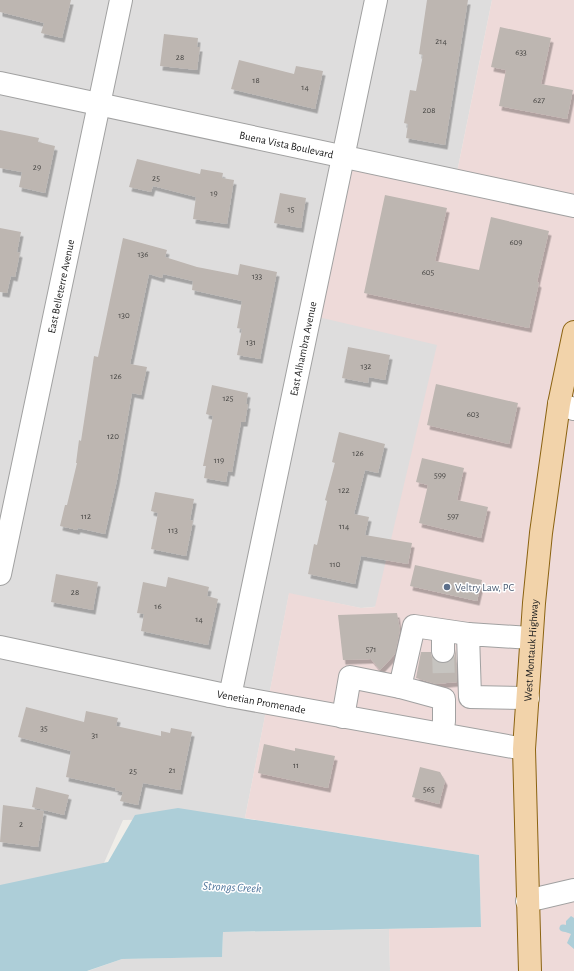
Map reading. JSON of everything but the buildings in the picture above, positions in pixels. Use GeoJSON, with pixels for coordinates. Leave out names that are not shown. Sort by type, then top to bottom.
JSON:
{"type":"FeatureCollection","features":[{"type":"Feature","properties":{"kind":"main road","name":"West Montauk Highway"},"geometry":{"type":"LineString","coordinates":[[530,971],[524,749],[531,638],[541,533],[567,407],[574,332]]}},
{"type":"Feature","properties":{"kind":"street","name":"East Belleterre Avenue"},"geometry":{"type":"LineString","coordinates":[[0,574],[121,0]]}},
{"type":"Feature","properties":{"kind":"street","name":"East Alhambra Avenue"},"geometry":{"type":"LineString","coordinates":[[230,696],[376,0]]}},
{"type":"Feature","properties":{"kind":"street","name":"Buena Vista Boulevard"},"geometry":{"type":"LineString","coordinates":[[0,83],[574,206]]}},
{"type":"Feature","properties":{"kind":"street"},"geometry":{"type":"LineString","coordinates":[[400,687],[414,626],[443,641],[468,634],[531,638]]}},
{"type":"Feature","properties":{"kind":"street"},"geometry":{"type":"LineString","coordinates":[[468,634],[470,697]]}},
{"type":"Feature","properties":{"kind":"street","name":"Venetian Promenade"},"geometry":{"type":"LineString","coordinates":[[0,648],[230,696],[524,749]]}},
{"type":"Feature","properties":{"kind":"street"},"geometry":{"type":"LineString","coordinates":[[343,717],[350,677],[400,687],[444,691],[470,697],[528,698]]}},
{"type":"Feature","properties":{"kind":"street"},"geometry":{"type":"LineString","coordinates":[[442,734],[444,721],[444,691]]}},
{"type":"Feature","properties":{"kind":"street"},"geometry":{"type":"LineString","coordinates":[[527,901],[574,890]]}},
{"type":"Feature","properties":{"kind":"shaded area"},"geometry":{"type":"Polygon","coordinates":[[[0,0],[492,0],[453,192],[534,366],[489,596],[361,608],[289,594],[245,818],[123,820],[100,872],[0,887],[0,0]]]}},
{"type":"Feature","properties":{"kind":"shaded area"},"geometry":{"type":"Polygon","coordinates":[[[492,0],[574,0],[574,971],[390,971],[389,929],[481,927],[479,855],[245,818],[289,593],[361,608],[375,607],[437,345],[318,317],[351,169],[453,192],[492,0]]]}},
{"type":"Feature","properties":{"kind":"shaded area"},"geometry":{"type":"Polygon","coordinates":[[[389,929],[390,971],[88,971],[122,959],[222,957],[223,932],[389,929]]]}},
{"type":"Feature","properties":{"kind":"water"},"geometry":{"type":"Polygon","coordinates":[[[178,808],[479,855],[481,927],[223,932],[222,957],[122,959],[87,971],[0,971],[0,885],[108,862],[135,815],[178,808]]]}},
{"type":"Feature","properties":{"kind":"water"},"geometry":{"type":"Polygon","coordinates":[[[571,916],[574,918],[574,949],[567,943],[571,934],[566,932],[566,921],[571,916]]]}},
{"type":"Feature","properties":{"kind":"waterway","name":"Strongs Creek"},"geometry":{"type":"LineString","coordinates":[[563,928],[574,930]]}},
{"type":"Feature","properties":{"kind":"tunnel"},"geometry":{"type":"LineString","coordinates":[[443,651],[444,683]]}},
{"type":"Feature","properties":{"kind":"place","name":"Veltry Law, PC"},"geometry":{"type":"Point","coordinates":[447,587]}}]}
